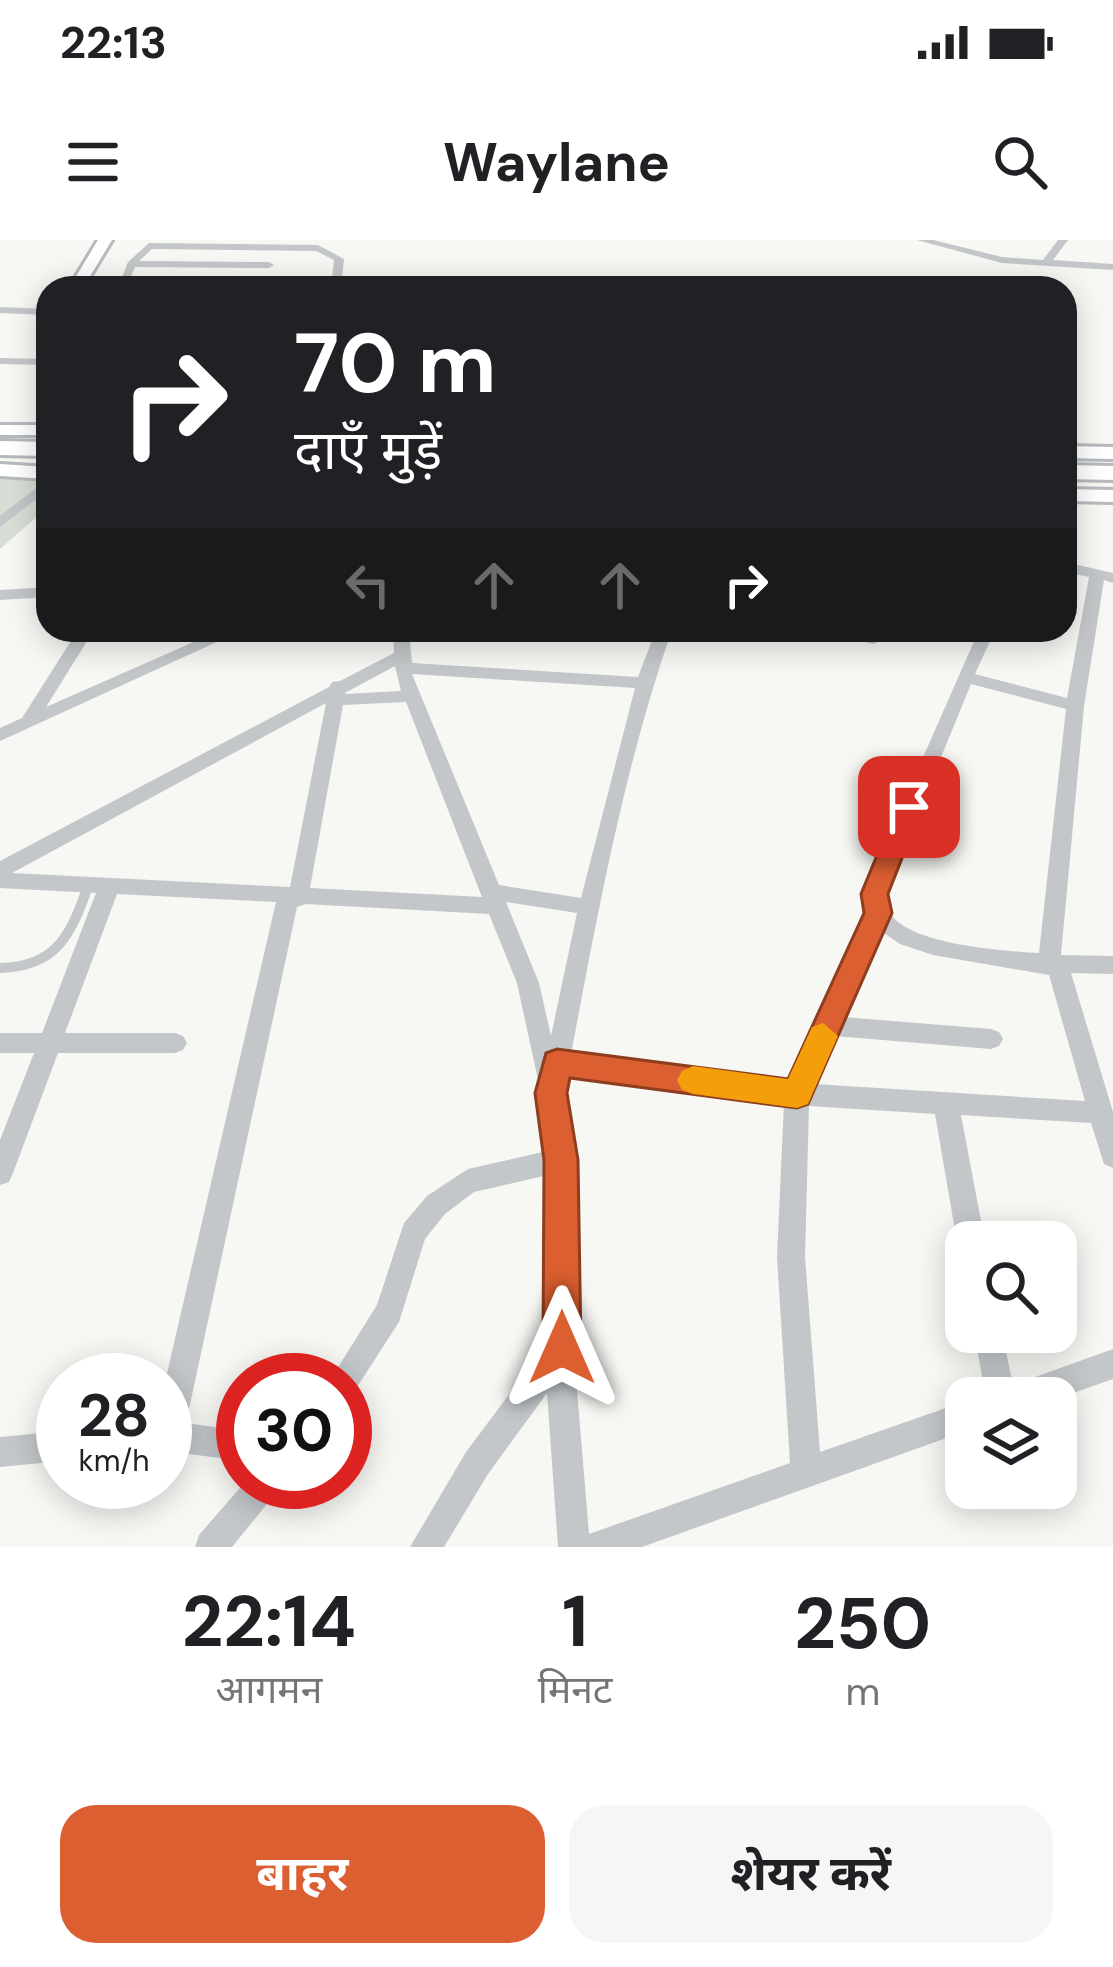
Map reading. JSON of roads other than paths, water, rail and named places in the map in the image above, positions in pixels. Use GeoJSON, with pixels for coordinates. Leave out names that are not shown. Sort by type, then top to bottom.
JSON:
{"type":"FeatureCollection","features":[{"type":"Feature","properties":{"kind":"highway"},"geometry":{"type":"LineString","coordinates":[[0,448],[36,449]]}},
{"type":"Feature","properties":{"kind":"highway"},"geometry":{"type":"LineString","coordinates":[[0,460],[36,461]]}},
{"type":"Feature","properties":{"kind":"highway"},"geometry":{"type":"LineString","coordinates":[[1077,472],[1113,473]]}},
{"type":"Feature","properties":{"kind":"highway"},"geometry":{"type":"LineString","coordinates":[[1077,485],[1113,486]]}},
{"type":"Feature","properties":{"kind":"street"},"geometry":{"type":"LineString","coordinates":[[83,276],[105,240]]}},
{"type":"Feature","properties":{"kind":"street"},"geometry":{"type":"LineString","coordinates":[[922,240],[1044,265],[1113,267]]}},
{"type":"Feature","properties":{"kind":"street"},"geometry":{"type":"LineString","coordinates":[[1044,265],[1063,240]]}},
{"type":"Feature","properties":{"kind":"street"},"geometry":{"type":"LineString","coordinates":[[126,276],[151,243],[318,248],[340,259],[338,276]]}},
{"type":"Feature","properties":{"kind":"street"},"geometry":{"type":"LineString","coordinates":[[131,264],[269,265]]}},
{"type":"Feature","properties":{"kind":"street"},"geometry":{"type":"LineString","coordinates":[[0,430],[36,430]]}},
{"type":"Feature","properties":{"kind":"street"},"geometry":{"type":"LineString","coordinates":[[1077,452],[1113,453]]}},
{"type":"Feature","properties":{"kind":"street"},"geometry":{"type":"LineString","coordinates":[[0,470],[36,472]]}},
{"type":"Feature","properties":{"kind":"street"},"geometry":{"type":"LineString","coordinates":[[0,523],[36,493]]}},
{"type":"Feature","properties":{"kind":"street"},"geometry":{"type":"LineString","coordinates":[[1077,495],[1113,496]]}},
{"type":"Feature","properties":{"kind":"street"},"geometry":{"type":"LineString","coordinates":[[0,534],[36,506]]}},
{"type":"Feature","properties":{"kind":"street"},"geometry":{"type":"LineString","coordinates":[[1105,576],[1076,706],[1054,966],[1113,1156]]}},
{"type":"Feature","properties":{"kind":"street"},"geometry":{"type":"LineString","coordinates":[[0,595],[36,593]]}},
{"type":"Feature","properties":{"kind":"street"},"geometry":{"type":"LineString","coordinates":[[28,724],[79,642]]}},
{"type":"Feature","properties":{"kind":"street"},"geometry":{"type":"LineString","coordinates":[[0,735],[209,642]]}},
{"type":"Feature","properties":{"kind":"street"},"geometry":{"type":"LineString","coordinates":[[401,642],[412,696],[529,983],[551,1093],[561,1160],[562,1348],[574,1547]]}},
{"type":"Feature","properties":{"kind":"street"},"geometry":{"type":"LineString","coordinates":[[551,1093],[589,907],[645,683],[660,642]]}},
{"type":"Feature","properties":{"kind":"street"},"geometry":{"type":"LineString","coordinates":[[981,642],[874,894],[878,913],[887,926],[911,940],[1054,966],[1113,965]]}},
{"type":"Feature","properties":{"kind":"street"},"geometry":{"type":"LineString","coordinates":[[0,870],[402,662],[645,683]]}},
{"type":"Feature","properties":{"kind":"street"},"geometry":{"type":"LineString","coordinates":[[965,677],[1076,706]]}},
{"type":"Feature","properties":{"kind":"street"},"geometry":{"type":"LineString","coordinates":[[338,693],[412,696]]}},
{"type":"Feature","properties":{"kind":"street"},"geometry":{"type":"LineString","coordinates":[[185,1353],[338,693]]}},
{"type":"Feature","properties":{"kind":"street"},"geometry":{"type":"LineString","coordinates":[[0,880],[293,898],[493,899],[589,907]]}},
{"type":"Feature","properties":{"kind":"street"},"geometry":{"type":"LineString","coordinates":[[0,1174],[50,1043],[98,887]]}},
{"type":"Feature","properties":{"kind":"street"},"geometry":{"type":"LineString","coordinates":[[806,1474],[791,1257],[797,1094],[878,913]]}},
{"type":"Feature","properties":{"kind":"street"},"geometry":{"type":"LineString","coordinates":[[827,1026],[991,1039]]}},
{"type":"Feature","properties":{"kind":"street"},"geometry":{"type":"LineString","coordinates":[[0,1043],[176,1043]]}},
{"type":"Feature","properties":{"kind":"street"},"geometry":{"type":"LineString","coordinates":[[557,1063],[797,1094],[1101,1113]]}},
{"type":"Feature","properties":{"kind":"street"},"geometry":{"type":"LineString","coordinates":[[946,1103],[967,1221]]}},
{"type":"Feature","properties":{"kind":"street"},"geometry":{"type":"LineString","coordinates":[[362,1353],[388,1312],[414,1232],[436,1205],[468,1181],[561,1160]]}},
{"type":"Feature","properties":{"kind":"street"},"geometry":{"type":"LineString","coordinates":[[426,1547],[477,1463],[562,1348]]}},
{"type":"Feature","properties":{"kind":"street"},"geometry":{"type":"LineString","coordinates":[[1076,1377],[1113,1364]]}},
{"type":"Feature","properties":{"kind":"street"},"geometry":{"type":"LineString","coordinates":[[597,1547],[945,1424]]}},
{"type":"Feature","properties":{"kind":"street"},"geometry":{"type":"LineString","coordinates":[[0,1452],[36,1449]]}},
{"type":"Feature","properties":{"kind":"street"},"geometry":{"type":"LineString","coordinates":[[211,1547],[243,1509]]}},
{"type":"Feature","properties":{"kind":"lane"},"geometry":{"type":"LineString","coordinates":[[0,310],[36,312]]}},
{"type":"Feature","properties":{"kind":"lane"},"geometry":{"type":"LineString","coordinates":[[0,361],[36,362]]}},
{"type":"Feature","properties":{"kind":"lane"},"geometry":{"type":"LineString","coordinates":[[0,968],[43,966],[98,887]]}}]}
